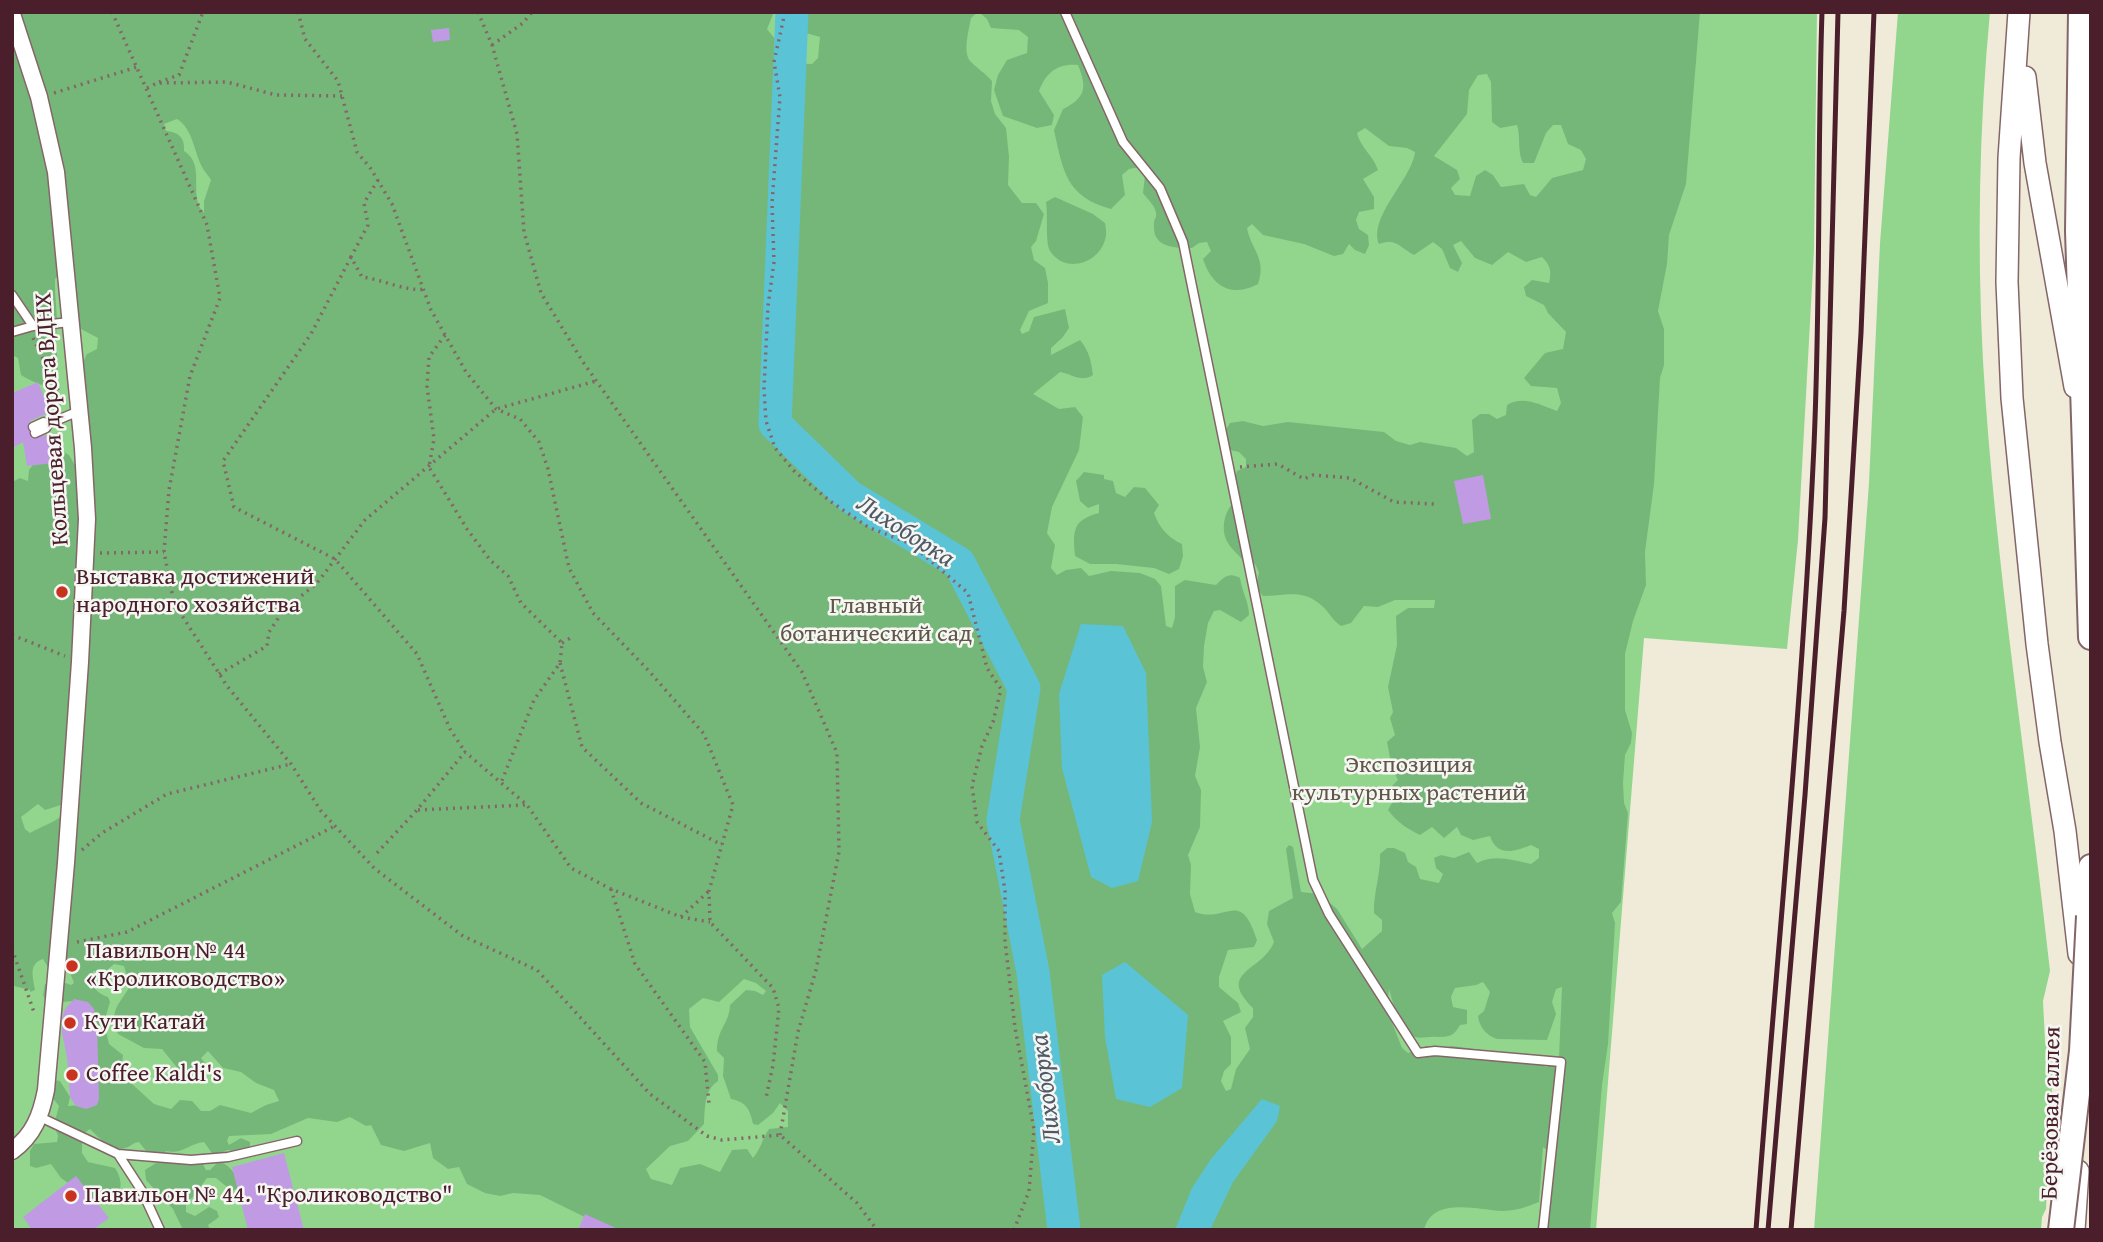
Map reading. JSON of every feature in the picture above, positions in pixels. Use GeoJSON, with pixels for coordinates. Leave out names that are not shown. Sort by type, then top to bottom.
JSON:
{"type":"FeatureCollection","features":[{"type":"Feature","properties":{"kind":"main road"},"geometry":{"type":"LineString","coordinates":[[2021,12],[2027,112],[2084,437]]}},
{"type":"Feature","properties":{"kind":"main road","name":"Берёзовая аллея"},"geometry":{"type":"LineString","coordinates":[[2021,12],[2009,159],[2007,282],[2012,398],[2037,644],[2086,974],[2074,1230]]}},
{"type":"Feature","properties":{"kind":"main road"},"geometry":{"type":"LineString","coordinates":[[2081,12],[2078,231],[2091,637]]}},
{"type":"Feature","properties":{"kind":"main road"},"geometry":{"type":"LineString","coordinates":[[2061,1230],[2082,1051],[2091,867]]}},
{"type":"Feature","properties":{"kind":"street","name":"Кольцевая дорога ВДНХ"},"geometry":{"type":"LineString","coordinates":[[12,14],[36,87],[51,147],[59,201],[70,322],[74,413],[87,519],[80,662],[46,1090],[40,1117],[26,1138],[12,1151]]}},
{"type":"Feature","properties":{"kind":"lane"},"geometry":{"type":"LineString","coordinates":[[1065,12],[1123,142],[1160,188],[1183,242],[1313,880],[1329,914],[1418,1053],[1436,1051],[1560,1062],[1543,1230]]}},
{"type":"Feature","properties":{"kind":"lane"},"geometry":{"type":"LineString","coordinates":[[12,295],[31,327]]}},
{"type":"Feature","properties":{"kind":"lane"},"geometry":{"type":"LineString","coordinates":[[12,332],[70,322]]}},
{"type":"Feature","properties":{"kind":"lane"},"geometry":{"type":"LineString","coordinates":[[34,430],[44,422],[48,424],[74,413]]}},
{"type":"Feature","properties":{"kind":"lane"},"geometry":{"type":"LineString","coordinates":[[40,1117],[118,1154],[203,1159],[228,1157],[297,1140]]}},
{"type":"Feature","properties":{"kind":"lane"},"geometry":{"type":"LineString","coordinates":[[118,1154],[142,1191],[160,1230]]}},
{"type":"Feature","properties":{"kind":"path"},"geometry":{"type":"LineString","coordinates":[[112,12],[207,225],[220,298],[190,376],[169,490],[164,552],[174,603],[219,674],[291,764],[321,811],[374,868],[463,936],[537,970],[650,1094],[707,1136],[722,1140],[780,1135],[857,1203],[877,1230]]}},
{"type":"Feature","properties":{"kind":"path"},"geometry":{"type":"LineString","coordinates":[[147,88],[178,75],[203,12]]}},
{"type":"Feature","properties":{"kind":"path"},"geometry":{"type":"LineString","coordinates":[[298,12],[305,39],[338,81],[357,152],[372,169],[392,204],[431,310],[445,335],[466,372],[496,409],[520,419],[539,442],[548,469],[569,568],[593,613],[649,670],[704,734],[733,805],[709,891],[710,922]]}},
{"type":"Feature","properties":{"kind":"path"},"geometry":{"type":"LineString","coordinates":[[478,12],[492,45],[517,134],[524,232],[541,293],[596,381],[802,672],[837,753],[839,852],[816,970],[798,1032],[780,1135]]}},
{"type":"Feature","properties":{"kind":"path"},"geometry":{"type":"LineString","coordinates":[[492,45],[523,23],[532,12]]}},
{"type":"Feature","properties":{"kind":"path"},"geometry":{"type":"LineString","coordinates":[[785,12],[774,62],[780,97],[772,203],[774,262],[768,306],[764,389],[766,421],[775,448],[795,472],[830,501],[868,527],[911,544],[968,593],[987,668],[1001,689],[972,786],[977,822],[999,851],[1005,891],[1005,941],[1015,1028],[1034,1129],[1029,1191],[1014,1230]]}},
{"type":"Feature","properties":{"kind":"path"},"geometry":{"type":"LineString","coordinates":[[52,93],[138,67]]}},
{"type":"Feature","properties":{"kind":"path"},"geometry":{"type":"LineString","coordinates":[[157,83],[227,82],[276,96],[342,96]]}},
{"type":"Feature","properties":{"kind":"path"},"geometry":{"type":"LineString","coordinates":[[378,180],[364,203],[368,225],[311,334],[223,461],[234,507],[335,559],[417,654],[450,729],[465,752],[527,805],[571,868],[611,889],[681,917],[710,922],[773,988],[779,1008],[773,1065],[766,1098]]}},
{"type":"Feature","properties":{"kind":"path"},"geometry":{"type":"LineString","coordinates":[[351,257],[362,277],[380,279],[418,290],[424,289]]}},
{"type":"Feature","properties":{"kind":"path"},"geometry":{"type":"LineString","coordinates":[[31,327],[74,413]]}},
{"type":"Feature","properties":{"kind":"path"},"geometry":{"type":"LineString","coordinates":[[445,335],[429,358],[427,386],[435,439],[429,467],[467,529],[491,560],[508,576],[521,603],[562,643]]}},
{"type":"Feature","properties":{"kind":"path"},"geometry":{"type":"LineString","coordinates":[[219,674],[267,646],[269,632],[283,611],[317,583],[365,520],[496,409],[596,381]]}},
{"type":"Feature","properties":{"kind":"path"},"geometry":{"type":"LineString","coordinates":[[1231,468],[1278,464],[1304,479],[1313,475],[1350,478],[1394,502],[1434,504]]}},
{"type":"Feature","properties":{"kind":"path"},"geometry":{"type":"LineString","coordinates":[[100,553],[164,552]]}},
{"type":"Feature","properties":{"kind":"path"},"geometry":{"type":"LineString","coordinates":[[12,635],[80,662]]}},
{"type":"Feature","properties":{"kind":"path"},"geometry":{"type":"LineString","coordinates":[[562,643],[572,637]]}},
{"type":"Feature","properties":{"kind":"path"},"geometry":{"type":"LineString","coordinates":[[562,643],[559,663],[582,747],[641,803],[722,845]]}},
{"type":"Feature","properties":{"kind":"path"},"geometry":{"type":"LineString","coordinates":[[501,783],[534,700],[559,663]]}},
{"type":"Feature","properties":{"kind":"path"},"geometry":{"type":"LineString","coordinates":[[377,853],[418,810],[465,752]]}},
{"type":"Feature","properties":{"kind":"path"},"geometry":{"type":"LineString","coordinates":[[81,851],[102,834],[167,794],[291,764]]}},
{"type":"Feature","properties":{"kind":"path"},"geometry":{"type":"LineString","coordinates":[[418,810],[527,805]]}},
{"type":"Feature","properties":{"kind":"path"},"geometry":{"type":"LineString","coordinates":[[73,943],[127,932],[335,826]]}},
{"type":"Feature","properties":{"kind":"path"},"geometry":{"type":"LineString","coordinates":[[611,889],[635,964],[705,1062],[709,1104]]}},
{"type":"Feature","properties":{"kind":"path"},"geometry":{"type":"LineString","coordinates":[[681,917],[709,891]]}},
{"type":"Feature","properties":{"kind":"path"},"geometry":{"type":"LineString","coordinates":[[12,949],[37,1021]]}},
{"type":"Feature","properties":{"kind":"green space","name":"Главный ботанический сад"},"geometry":{"type":"Polygon","coordinates":[[[12,12],[1817,12],[1814,250],[1798,540],[1787,649],[1644,638],[1596,1230],[12,1230],[12,12]]]}},
{"type":"Feature","properties":{"kind":"green space","name":"Главный ботанический сад"},"geometry":{"type":"Polygon","coordinates":[[[12,12],[774,12],[767,29],[779,45],[779,67],[783,72],[791,63],[812,64],[818,58],[820,37],[806,33],[801,12],[978,12],[971,18],[967,53],[971,62],[992,81],[991,101],[995,114],[1006,128],[1008,185],[1022,203],[1036,203],[1044,214],[1036,241],[1031,247],[1034,260],[1045,268],[1048,303],[1029,311],[1020,330],[1022,334],[1029,331],[1034,317],[1065,309],[1069,328],[1051,348],[1051,355],[1080,340],[1089,356],[1093,375],[1081,378],[1060,372],[1033,394],[1059,409],[1075,407],[1083,417],[1079,450],[1052,507],[1047,533],[1055,545],[1051,568],[1057,575],[1066,570],[1081,568],[1089,576],[1111,571],[1140,573],[1155,579],[1161,586],[1166,626],[1172,628],[1175,617],[1175,586],[1185,580],[1216,585],[1227,576],[1236,576],[1240,578],[1248,606],[1249,615],[1241,622],[1220,610],[1214,611],[1208,623],[1203,667],[1207,682],[1196,708],[1200,747],[1195,776],[1201,790],[1200,827],[1188,855],[1191,865],[1190,894],[1195,912],[1216,914],[1238,911],[1245,915],[1251,924],[1257,940],[1254,947],[1228,950],[1219,977],[1219,987],[1238,1003],[1241,1012],[1223,1021],[1231,1037],[1231,1064],[1224,1071],[1221,1081],[1226,1091],[1231,1089],[1236,1069],[1250,1049],[1245,1028],[1253,1017],[1253,1008],[1243,996],[1239,986],[1240,979],[1268,952],[1274,942],[1267,924],[1269,911],[1293,898],[1286,849],[1289,845],[1293,847],[1301,892],[1319,894],[1337,909],[1362,949],[1382,931],[1382,920],[1374,913],[1374,906],[1380,854],[1387,848],[1405,853],[1408,862],[1416,867],[1420,879],[1439,883],[1443,874],[1436,868],[1434,858],[1441,855],[1454,858],[1469,852],[1477,863],[1497,858],[1531,864],[1539,858],[1539,849],[1531,845],[1518,850],[1502,850],[1493,843],[1490,836],[1473,840],[1461,835],[1457,827],[1444,838],[1432,827],[1420,835],[1402,824],[1388,810],[1393,801],[1390,788],[1398,780],[1392,768],[1387,742],[1395,735],[1390,718],[1393,712],[1388,687],[1397,645],[1396,616],[1408,608],[1434,608],[1435,600],[1395,600],[1378,607],[1364,606],[1351,623],[1341,626],[1322,606],[1308,597],[1294,594],[1263,596],[1256,587],[1259,572],[1255,564],[1245,565],[1228,543],[1224,532],[1226,515],[1235,501],[1234,482],[1237,471],[1246,467],[1246,459],[1239,452],[1229,450],[1225,431],[1230,423],[1243,421],[1263,426],[1288,422],[1384,432],[1396,441],[1410,445],[1420,442],[1456,448],[1467,456],[1474,452],[1472,420],[1480,414],[1489,414],[1497,419],[1506,415],[1507,405],[1519,401],[1532,402],[1557,411],[1561,403],[1557,388],[1531,386],[1524,378],[1545,353],[1563,349],[1566,332],[1544,305],[1526,296],[1524,287],[1532,280],[1549,283],[1550,268],[1542,257],[1526,262],[1508,252],[1492,265],[1475,258],[1461,241],[1453,245],[1462,263],[1458,272],[1450,268],[1442,249],[1433,242],[1414,255],[1398,244],[1379,244],[1377,233],[1380,222],[1407,174],[1415,152],[1389,146],[1365,128],[1357,133],[1378,170],[1363,179],[1374,197],[1374,209],[1359,212],[1356,220],[1359,229],[1368,235],[1369,245],[1365,254],[1349,244],[1343,254],[1334,256],[1304,244],[1263,235],[1252,224],[1247,228],[1260,261],[1258,284],[1240,290],[1224,287],[1212,277],[1203,259],[1211,251],[1207,242],[1192,248],[1179,248],[1166,245],[1157,238],[1154,232],[1155,210],[1143,193],[1145,175],[1140,167],[1129,169],[1122,175],[1125,195],[1111,209],[1084,197],[1069,180],[1060,158],[1054,130],[1063,109],[1076,101],[1082,91],[1083,80],[1078,65],[1053,70],[1039,91],[1054,115],[1052,125],[1037,128],[1003,116],[994,90],[998,75],[1007,60],[1027,53],[1028,37],[1019,30],[991,28],[987,19],[979,12],[1700,12],[1686,184],[1669,235],[1667,264],[1658,311],[1664,329],[1664,365],[1660,378],[1654,484],[1645,552],[1646,585],[1625,654],[1625,710],[1632,733],[1625,755],[1623,783],[1624,803],[1628,813],[1621,902],[1612,913],[1615,923],[1608,1044],[1590,1230],[1538,1230],[1545,1197],[1544,1174],[1550,1153],[1543,1147],[1539,1202],[1507,1211],[1457,1207],[1446,1209],[1429,1219],[1424,1230],[611,1230],[540,1195],[513,1193],[500,1196],[485,1193],[467,1184],[459,1167],[448,1169],[433,1158],[430,1143],[404,1151],[381,1145],[371,1125],[366,1126],[350,1117],[337,1122],[308,1118],[271,1134],[229,1136],[229,1145],[241,1138],[250,1142],[250,1146],[240,1152],[227,1150],[214,1156],[204,1142],[151,1157],[139,1142],[123,1149],[112,1147],[90,1129],[82,1135],[82,1153],[88,1162],[115,1168],[120,1181],[116,1196],[99,1205],[61,1178],[51,1164],[36,1168],[30,1166],[30,1151],[34,1144],[57,1142],[54,1125],[59,1106],[48,1092],[54,1080],[60,1081],[70,1097],[68,1106],[80,1105],[74,1001],[47,1003],[43,995],[45,984],[60,981],[71,985],[74,983],[69,970],[60,974],[49,969],[43,959],[33,968],[35,990],[30,992],[14,986],[12,980],[12,482],[20,478],[28,481],[29,470],[49,444],[69,455],[80,474],[88,471],[93,462],[83,436],[68,414],[84,387],[82,364],[87,354],[97,349],[98,338],[81,329],[76,322],[60,274],[55,279],[57,380],[53,385],[46,386],[21,375],[18,358],[12,355],[12,12]],[[1487,74],[1478,75],[1469,90],[1467,114],[1434,156],[1457,170],[1460,179],[1451,188],[1455,195],[1470,196],[1476,176],[1485,170],[1493,175],[1501,187],[1524,184],[1530,195],[1536,197],[1552,178],[1583,170],[1586,159],[1581,150],[1568,144],[1561,125],[1553,125],[1546,133],[1534,163],[1523,163],[1517,125],[1500,128],[1492,122],[1491,82],[1487,74]],[[177,119],[164,124],[166,131],[180,136],[184,151],[191,157],[196,172],[197,198],[204,213],[204,201],[211,180],[202,167],[182,123],[177,119]],[[38,804],[21,817],[25,829],[30,833],[57,819],[65,813],[64,804],[45,810],[38,804]],[[114,964],[105,972],[93,971],[95,987],[99,993],[108,997],[110,1002],[104,1022],[109,1044],[123,1055],[122,1063],[114,1068],[116,1074],[154,1104],[171,1109],[180,1100],[192,1101],[201,1111],[210,1111],[220,1105],[251,1113],[279,1101],[274,1090],[256,1083],[241,1072],[223,1068],[208,1051],[201,1058],[206,1064],[204,1074],[183,1075],[162,1049],[144,1048],[118,1034],[115,1013],[130,986],[124,966],[114,964]],[[744,979],[719,1002],[703,998],[689,1009],[690,1027],[718,1075],[718,1081],[708,1094],[704,1124],[688,1141],[670,1146],[646,1169],[651,1179],[672,1185],[680,1168],[700,1164],[720,1172],[732,1150],[747,1149],[753,1158],[769,1129],[788,1127],[788,1111],[780,1103],[773,1113],[758,1125],[753,1124],[747,1107],[731,1099],[723,1076],[724,1058],[717,1051],[730,1005],[746,990],[763,995],[766,991],[756,983],[744,979]],[[1483,982],[1455,988],[1451,997],[1453,1007],[1467,1010],[1467,1024],[1460,1025],[1451,1035],[1441,1037],[1417,1038],[1410,1034],[1398,1016],[1389,989],[1387,1010],[1402,1048],[1408,1053],[1427,1046],[1437,1049],[1452,1046],[1534,1057],[1546,1067],[1553,1064],[1559,1057],[1562,987],[1556,989],[1552,1002],[1556,1014],[1547,1040],[1497,1039],[1484,1030],[1478,1016],[1484,1011],[1490,992],[1483,982]]]}},
{"type":"Feature","properties":{"kind":"green space"},"geometry":{"type":"Polygon","coordinates":[[[1898,12],[1990,12],[1981,143],[1981,318],[1995,514],[2050,971],[2043,1001],[2045,1041],[2053,1067],[2046,1209],[2041,1230],[1814,1230],[1869,483],[1880,243],[1898,12]]]}},
{"type":"Feature","properties":{"kind":"green space"},"geometry":{"type":"Polygon","coordinates":[[[1055,197],[1093,214],[1105,223],[1105,240],[1096,255],[1088,260],[1072,264],[1056,258],[1050,251],[1046,202],[1055,197]]]}},
{"type":"Feature","properties":{"kind":"green space"},"geometry":{"type":"Polygon","coordinates":[[[1084,472],[1104,475],[1104,479],[1113,481],[1116,493],[1125,497],[1134,487],[1145,488],[1159,505],[1154,513],[1161,527],[1172,539],[1182,544],[1183,556],[1179,569],[1169,574],[1154,568],[1090,564],[1075,556],[1076,528],[1084,519],[1099,513],[1099,504],[1088,508],[1080,501],[1076,481],[1084,472]]]}},
{"type":"Feature","properties":{"kind":"green space"},"geometry":{"type":"Polygon","coordinates":[[[183,1157],[200,1159],[206,1170],[210,1170],[219,1161],[230,1168],[242,1186],[232,1191],[216,1178],[207,1178],[186,1202],[186,1212],[195,1216],[209,1207],[217,1211],[219,1217],[208,1225],[210,1230],[183,1230],[173,1209],[146,1180],[145,1170],[156,1163],[183,1157]]]}},
{"type":"Feature","properties":{"kind":"water"},"geometry":{"type":"Polygon","coordinates":[[[1081,624],[1123,626],[1146,673],[1152,822],[1138,881],[1112,888],[1091,877],[1062,768],[1059,694],[1081,624]]]}},
{"type":"Feature","properties":{"kind":"water"},"geometry":{"type":"Polygon","coordinates":[[[1125,962],[1188,1015],[1182,1088],[1150,1107],[1116,1099],[1105,1037],[1102,975],[1125,962]]]}},
{"type":"Feature","properties":{"kind":"water"},"geometry":{"type":"Polygon","coordinates":[[[1262,1099],[1280,1106],[1277,1121],[1233,1182],[1210,1230],[1175,1230],[1192,1188],[1211,1159],[1262,1099]]]}},
{"type":"Feature","properties":{"kind":"building"},"geometry":{"type":"Polygon","coordinates":[[[449,28],[450,40],[433,42],[431,30],[449,28]]]}},
{"type":"Feature","properties":{"kind":"building"},"geometry":{"type":"Polygon","coordinates":[[[38,382],[48,413],[30,421],[37,436],[51,435],[52,443],[60,442],[62,462],[27,466],[23,442],[14,447],[12,443],[12,393],[38,382]]]}},
{"type":"Feature","properties":{"kind":"building"},"geometry":{"type":"Polygon","coordinates":[[[1483,475],[1491,519],[1463,524],[1454,481],[1483,475]]]}},
{"type":"Feature","properties":{"kind":"building"},"geometry":{"type":"Polygon","coordinates":[[[74,999],[88,1002],[94,1009],[97,1022],[99,1099],[97,1105],[86,1109],[76,1106],[70,1097],[62,1033],[65,1009],[74,999]]]}},
{"type":"Feature","properties":{"kind":"building"},"geometry":{"type":"Polygon","coordinates":[[[284,1153],[304,1230],[248,1230],[232,1167],[284,1153]]]}},
{"type":"Feature","properties":{"kind":"building","name":"Павильон № 44. \"Кролиководство\""},"geometry":{"type":"Polygon","coordinates":[[[76,1176],[109,1218],[93,1230],[32,1230],[23,1217],[76,1176]]]}},
{"type":"Feature","properties":{"kind":"building"},"geometry":{"type":"Polygon","coordinates":[[[585,1214],[620,1230],[578,1230],[585,1214]]]}},
{"type":"Feature","properties":{"kind":"waterway","name":"Лихоборка"},"geometry":{"type":"LineString","coordinates":[[792,12],[775,424],[849,496],[959,563],[1024,688],[1003,820],[1033,972],[1064,1230]]}},
{"type":"Feature","properties":{"kind":"railway"},"geometry":{"type":"LineString","coordinates":[[1756,1230],[1808,562],[1817,353],[1822,12]]}},
{"type":"Feature","properties":{"kind":"railway"},"geometry":{"type":"LineString","coordinates":[[1768,1230],[1805,795],[1825,518],[1838,12]]}},
{"type":"Feature","properties":{"kind":"railway"},"geometry":{"type":"LineString","coordinates":[[1791,1230],[1844,611],[1861,333],[1874,12]]}},
{"type":"Feature","properties":{"kind":"place","name":"Выставка достижений народного хозяйства"},"geometry":{"type":"Point","coordinates":[62,592]}},
{"type":"Feature","properties":{"kind":"place","name":"Павильон № 44 «Кролиководство»"},"geometry":{"type":"Point","coordinates":[72,966]}},
{"type":"Feature","properties":{"kind":"place","name":"Кути Катай"},"geometry":{"type":"Point","coordinates":[70,1023]}},
{"type":"Feature","properties":{"kind":"place","name":"Coffee Kaldi's"},"geometry":{"type":"Point","coordinates":[72,1075]}},
{"type":"Feature","properties":{"kind":"place","name":"Павильон № 44. \"Кролиководство\""},"geometry":{"type":"Point","coordinates":[71,1196]}},
{"type":"Feature","properties":{"kind":"park label","name":"Экспозиция культурных растений"},"geometry":{"type":"Point","coordinates":[1409,780]}}]}
